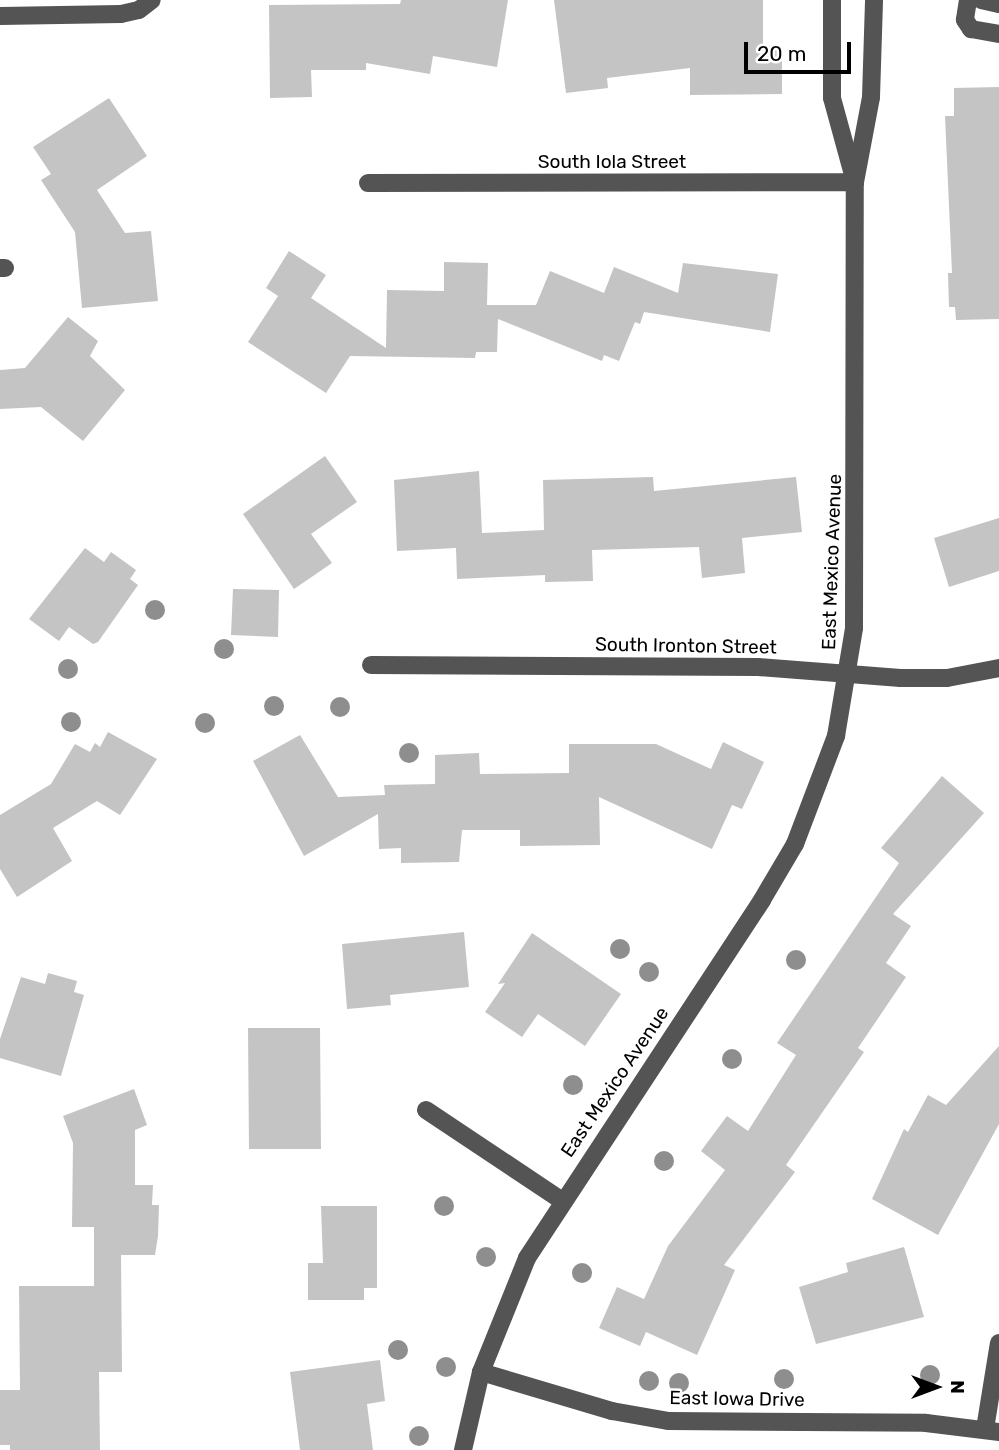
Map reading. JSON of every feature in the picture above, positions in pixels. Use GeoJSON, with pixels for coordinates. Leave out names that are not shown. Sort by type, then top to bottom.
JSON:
{"type":"FeatureCollection","features":[{"type":"Feature","properties":{"kind":"street"},"geometry":{"type":"LineString","coordinates":[[0,16],[121,14],[139,10],[152,0]]}},
{"type":"Feature","properties":{"kind":"street","name":"East Mexico Avenue"},"geometry":{"type":"LineString","coordinates":[[832,0],[832,98],[856,182]]}},
{"type":"Feature","properties":{"kind":"street","name":"East Mexico Avenue"},"geometry":{"type":"LineString","coordinates":[[463,1450],[481,1372],[527,1258],[561,1200],[795,844],[836,736],[849,673],[856,583],[856,182],[872,97],[874,0]]}},
{"type":"Feature","properties":{"kind":"street"},"geometry":{"type":"LineString","coordinates":[[968,0],[965,20],[971,29],[999,34]]}},
{"type":"Feature","properties":{"kind":"street"},"geometry":{"type":"LineString","coordinates":[[981,0],[999,4]]}},
{"type":"Feature","properties":{"kind":"street","name":"South Iola Street"},"geometry":{"type":"LineString","coordinates":[[368,183],[856,182]]}},
{"type":"Feature","properties":{"kind":"street","name":"South Ironton Street"},"geometry":{"type":"LineString","coordinates":[[371,665],[758,667],[947,678],[999,668]]}},
{"type":"Feature","properties":{"kind":"street"},"geometry":{"type":"LineString","coordinates":[[426,1110],[561,1200]]}},
{"type":"Feature","properties":{"kind":"street"},"geometry":{"type":"LineString","coordinates":[[992,1431],[999,1343]]}},
{"type":"Feature","properties":{"kind":"street","name":"East Iowa Drive"},"geometry":{"type":"LineString","coordinates":[[481,1372],[612,1411],[669,1421],[926,1423],[992,1431]]}},
{"type":"Feature","properties":{"kind":"building"},"geometry":{"type":"Polygon","coordinates":[[[401,0],[508,0],[497,67],[433,56],[430,74],[366,63],[366,70],[311,70],[312,97],[270,98],[269,5],[400,4],[401,0]]]}},
{"type":"Feature","properties":{"kind":"building"},"geometry":{"type":"Polygon","coordinates":[[[554,0],[763,0],[763,49],[782,49],[782,94],[690,95],[690,68],[607,78],[608,88],[566,93],[554,0]]]}},
{"type":"Feature","properties":{"kind":"building"},"geometry":{"type":"Polygon","coordinates":[[[999,87],[999,319],[956,320],[955,307],[949,307],[948,273],[952,273],[945,116],[954,116],[954,88],[999,87]]]}},
{"type":"Feature","properties":{"kind":"building"},"geometry":{"type":"Polygon","coordinates":[[[109,98],[147,156],[97,190],[125,233],[151,231],[158,301],[82,308],[75,232],[41,180],[51,174],[33,147],[109,98]]]}},
{"type":"Feature","properties":{"kind":"building"},"geometry":{"type":"Polygon","coordinates":[[[289,251],[326,275],[311,298],[386,348],[387,290],[444,291],[444,262],[488,263],[487,305],[536,305],[550,271],[604,293],[614,267],[678,293],[683,263],[778,274],[770,332],[644,312],[640,324],[635,322],[619,361],[604,355],[602,361],[498,319],[497,352],[476,352],[475,358],[350,356],[326,393],[248,342],[278,296],[266,288],[289,251]]]}},
{"type":"Feature","properties":{"kind":"building"},"geometry":{"type":"Polygon","coordinates":[[[68,317],[98,341],[90,356],[125,390],[83,441],[41,407],[0,409],[0,370],[25,368],[68,317]]]}},
{"type":"Feature","properties":{"kind":"building"},"geometry":{"type":"Polygon","coordinates":[[[325,456],[357,502],[311,534],[332,563],[294,589],[243,514],[325,456]]]}},
{"type":"Feature","properties":{"kind":"building"},"geometry":{"type":"Polygon","coordinates":[[[479,471],[482,533],[544,530],[543,480],[653,477],[654,491],[796,477],[802,532],[742,538],[745,573],[702,578],[699,547],[592,550],[593,581],[545,582],[545,575],[457,579],[456,548],[397,551],[394,480],[479,471]]]}},
{"type":"Feature","properties":{"kind":"building"},"geometry":{"type":"Polygon","coordinates":[[[999,518],[999,571],[949,587],[934,538],[999,518]]]}},
{"type":"Feature","properties":{"kind":"building"},"geometry":{"type":"Polygon","coordinates":[[[85,548],[104,562],[111,552],[136,570],[130,579],[138,585],[98,642],[93,644],[69,627],[59,641],[29,619],[85,548]]]}},
{"type":"Feature","properties":{"kind":"building"},"geometry":{"type":"Polygon","coordinates":[[[233,589],[279,590],[278,637],[231,635],[233,589]]]}},
{"type":"Feature","properties":{"kind":"building"},"geometry":{"type":"Polygon","coordinates":[[[108,732],[157,759],[120,815],[97,801],[53,828],[72,861],[17,897],[0,869],[0,815],[51,784],[75,744],[90,752],[95,743],[100,747],[108,732]]]}},
{"type":"Feature","properties":{"kind":"building"},"geometry":{"type":"Polygon","coordinates":[[[300,735],[338,797],[385,795],[384,785],[435,784],[435,755],[479,753],[480,774],[569,773],[569,744],[656,744],[711,769],[723,742],[764,762],[742,809],[732,805],[712,849],[599,797],[600,845],[520,846],[520,830],[462,830],[459,862],[401,863],[401,848],[379,849],[378,814],[304,856],[253,761],[300,735]]]}},
{"type":"Feature","properties":{"kind":"building"},"geometry":{"type":"Polygon","coordinates":[[[942,776],[984,813],[893,914],[911,926],[886,963],[906,977],[858,1048],[864,1052],[786,1165],[795,1172],[724,1265],[735,1270],[697,1355],[646,1332],[640,1346],[599,1328],[617,1287],[644,1299],[668,1246],[725,1170],[701,1151],[727,1116],[748,1131],[796,1055],[777,1043],[899,863],[881,848],[942,776]]]}},
{"type":"Feature","properties":{"kind":"building"},"geometry":{"type":"Polygon","coordinates":[[[464,932],[469,987],[390,995],[391,1005],[347,1009],[342,944],[464,932]]]}},
{"type":"Feature","properties":{"kind":"building"},"geometry":{"type":"Polygon","coordinates":[[[532,933],[621,994],[585,1046],[538,1014],[522,1037],[485,1012],[505,983],[498,984],[532,933]]]}},
{"type":"Feature","properties":{"kind":"building"},"geometry":{"type":"Polygon","coordinates":[[[48,973],[77,981],[74,992],[84,995],[61,1076],[0,1058],[0,1039],[21,977],[45,984],[48,973]]]}},
{"type":"Feature","properties":{"kind":"building"},"geometry":{"type":"Polygon","coordinates":[[[248,1028],[320,1028],[321,1149],[249,1149],[248,1028]]]}},
{"type":"Feature","properties":{"kind":"building"},"geometry":{"type":"Polygon","coordinates":[[[999,1046],[999,1124],[938,1235],[872,1199],[904,1129],[908,1132],[928,1095],[946,1105],[999,1046]]]}},
{"type":"Feature","properties":{"kind":"building"},"geometry":{"type":"Polygon","coordinates":[[[134,1089],[147,1125],[135,1130],[135,1185],[153,1185],[152,1205],[159,1205],[158,1236],[155,1255],[121,1255],[122,1372],[99,1372],[100,1450],[10,1450],[10,1445],[0,1445],[0,1390],[20,1390],[19,1286],[94,1286],[94,1227],[72,1227],[73,1143],[63,1116],[134,1089]]]}},
{"type":"Feature","properties":{"kind":"building"},"geometry":{"type":"Polygon","coordinates":[[[321,1206],[377,1206],[377,1288],[364,1288],[364,1300],[308,1300],[308,1263],[323,1263],[321,1206]]]}},
{"type":"Feature","properties":{"kind":"building"},"geometry":{"type":"Polygon","coordinates":[[[904,1247],[924,1317],[816,1344],[799,1287],[848,1272],[846,1263],[904,1247]]]}},
{"type":"Feature","properties":{"kind":"building"},"geometry":{"type":"Polygon","coordinates":[[[380,1360],[385,1401],[367,1404],[373,1450],[300,1450],[290,1372],[380,1360]]]}}]}
